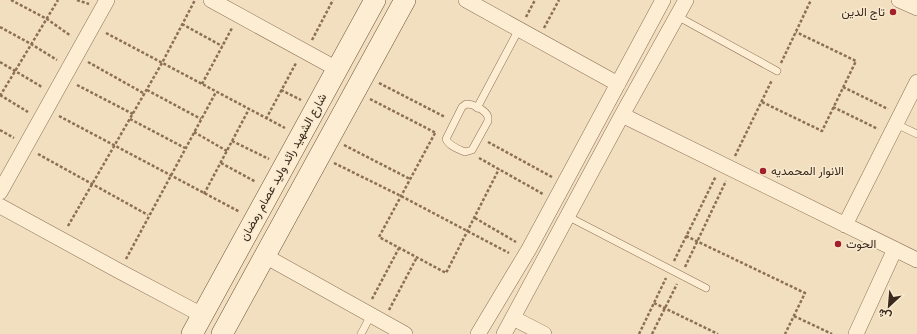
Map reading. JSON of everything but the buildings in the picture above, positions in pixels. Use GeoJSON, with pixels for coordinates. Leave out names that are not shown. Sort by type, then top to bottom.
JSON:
{"type":"FeatureCollection","features":[{"type":"Feature","properties":{"kind":"street"},"geometry":{"type":"LineString","coordinates":[[0,192],[107,0]]}},
{"type":"Feature","properties":{"kind":"street"},"geometry":{"type":"LineString","coordinates":[[211,0],[305,50],[337,69]]}},
{"type":"Feature","properties":{"kind":"street","name":"شارع الشهيد رائد وليد عصام رمضان"},"geometry":{"type":"LineString","coordinates":[[192,334],[375,0]]}},
{"type":"Feature","properties":{"kind":"street"},"geometry":{"type":"LineString","coordinates":[[222,334],[405,0]]}},
{"type":"Feature","properties":{"kind":"street"},"geometry":{"type":"LineString","coordinates":[[466,0],[618,84]]}},
{"type":"Feature","properties":{"kind":"street"},"geometry":{"type":"LineString","coordinates":[[478,334],[564,184],[663,0]]}},
{"type":"Feature","properties":{"kind":"street"},"geometry":{"type":"LineString","coordinates":[[504,334],[686,0]]}},
{"type":"Feature","properties":{"kind":"street"},"geometry":{"type":"LineString","coordinates":[[900,0],[917,8]]}},
{"type":"Feature","properties":{"kind":"street"},"geometry":{"type":"LineString","coordinates":[[845,225],[917,82]]}},
{"type":"Feature","properties":{"kind":"street"},"geometry":{"type":"LineString","coordinates":[[622,115],[727,168],[917,260]]}},
{"type":"Feature","properties":{"kind":"street"},"geometry":{"type":"LineString","coordinates":[[0,206],[202,315]]}},
{"type":"Feature","properties":{"kind":"street"},"geometry":{"type":"LineString","coordinates":[[856,334],[895,249]]}},
{"type":"Feature","properties":{"kind":"street"},"geometry":{"type":"LineString","coordinates":[[265,256],[405,334]]}},
{"type":"Feature","properties":{"kind":"street"},"geometry":{"type":"LineString","coordinates":[[513,318],[544,334]]}},
{"type":"Feature","properties":{"kind":"lane"},"geometry":{"type":"LineString","coordinates":[[677,16],[777,71]]}},
{"type":"Feature","properties":{"kind":"lane"},"geometry":{"type":"LineString","coordinates":[[477,108],[519,29]]}},
{"type":"Feature","properties":{"kind":"lane"},"geometry":{"type":"LineString","coordinates":[[468,104],[477,108],[485,111],[488,120],[472,150],[465,152],[450,145],[446,139],[463,105],[468,104]]}},
{"type":"Feature","properties":{"kind":"lane"},"geometry":{"type":"LineString","coordinates":[[895,124],[917,134]]}},
{"type":"Feature","properties":{"kind":"lane"},"geometry":{"type":"LineString","coordinates":[[567,216],[706,288]]}},
{"type":"Feature","properties":{"kind":"lane"},"geometry":{"type":"LineString","coordinates":[[361,334],[373,316]]}},
{"type":"Feature","properties":{"kind":"path"},"geometry":{"type":"LineString","coordinates":[[11,0],[47,19],[73,61],[133,114]]}},
{"type":"Feature","properties":{"kind":"path"},"geometry":{"type":"LineString","coordinates":[[58,0],[0,95],[114,146],[254,220]]}},
{"type":"Feature","properties":{"kind":"path"},"geometry":{"type":"LineString","coordinates":[[61,239],[145,94],[195,0]]}},
{"type":"Feature","properties":{"kind":"path"},"geometry":{"type":"LineString","coordinates":[[266,118],[334,0]]}},
{"type":"Feature","properties":{"kind":"path"},"geometry":{"type":"LineString","coordinates":[[519,29],[535,0]]}},
{"type":"Feature","properties":{"kind":"path"},"geometry":{"type":"LineString","coordinates":[[538,39],[559,0]]}},
{"type":"Feature","properties":{"kind":"path"},"geometry":{"type":"LineString","coordinates":[[639,334],[686,236],[727,168],[762,102],[811,0]]}},
{"type":"Feature","properties":{"kind":"path"},"geometry":{"type":"LineString","coordinates":[[202,84],[239,15]]}},
{"type":"Feature","properties":{"kind":"path"},"geometry":{"type":"LineString","coordinates":[[182,24],[222,46]]}},
{"type":"Feature","properties":{"kind":"path"},"geometry":{"type":"LineString","coordinates":[[93,26],[300,136]]}},
{"type":"Feature","properties":{"kind":"path"},"geometry":{"type":"LineString","coordinates":[[0,27],[32,44],[145,94]]}},
{"type":"Feature","properties":{"kind":"path"},"geometry":{"type":"LineString","coordinates":[[762,102],[822,131],[856,61],[796,32]]}},
{"type":"Feature","properties":{"kind":"path"},"geometry":{"type":"LineString","coordinates":[[0,62],[55,94]]}},
{"type":"Feature","properties":{"kind":"path"},"geometry":{"type":"LineString","coordinates":[[360,83],[454,122]]}},
{"type":"Feature","properties":{"kind":"path"},"geometry":{"type":"LineString","coordinates":[[360,83],[446,139]]}},
{"type":"Feature","properties":{"kind":"path"},"geometry":{"type":"LineString","coordinates":[[843,87],[895,124]]}},
{"type":"Feature","properties":{"kind":"path"},"geometry":{"type":"LineString","coordinates":[[147,90],[201,119]]}},
{"type":"Feature","properties":{"kind":"path"},"geometry":{"type":"LineString","coordinates":[[281,90],[316,108]]}},
{"type":"Feature","properties":{"kind":"path"},"geometry":{"type":"LineString","coordinates":[[119,271],[216,92]]}},
{"type":"Feature","properties":{"kind":"path"},"geometry":{"type":"LineString","coordinates":[[833,107],[895,124]]}},
{"type":"Feature","properties":{"kind":"path"},"geometry":{"type":"LineString","coordinates":[[204,194],[249,109]]}},
{"type":"Feature","properties":{"kind":"path"},"geometry":{"type":"LineString","coordinates":[[130,119],[185,148]]}},
{"type":"Feature","properties":{"kind":"path"},"geometry":{"type":"LineString","coordinates":[[194,132],[227,151]]}},
{"type":"Feature","properties":{"kind":"path"},"geometry":{"type":"LineString","coordinates":[[435,133],[379,237],[446,272],[499,170]]}},
{"type":"Feature","properties":{"kind":"path"},"geometry":{"type":"LineString","coordinates":[[479,136],[564,184]]}},
{"type":"Feature","properties":{"kind":"path"},"geometry":{"type":"LineString","coordinates":[[232,141],[284,166]]}},
{"type":"Feature","properties":{"kind":"path"},"geometry":{"type":"LineString","coordinates":[[25,147],[148,215]]}},
{"type":"Feature","properties":{"kind":"path"},"geometry":{"type":"LineString","coordinates":[[325,147],[410,179]]}},
{"type":"Feature","properties":{"kind":"path"},"geometry":{"type":"LineString","coordinates":[[325,147],[401,196],[468,232],[525,254]]}},
{"type":"Feature","properties":{"kind":"path"},"geometry":{"type":"LineString","coordinates":[[468,152],[555,200]]}},
{"type":"Feature","properties":{"kind":"path"},"geometry":{"type":"LineString","coordinates":[[221,163],[271,190]]}},
{"type":"Feature","properties":{"kind":"path"},"geometry":{"type":"LineString","coordinates":[[652,334],[697,242],[727,168]]}},
{"type":"Feature","properties":{"kind":"path"},"geometry":{"type":"LineString","coordinates":[[475,218],[525,254]]}},
{"type":"Feature","properties":{"kind":"path"},"geometry":{"type":"LineString","coordinates":[[686,236],[805,293],[785,334]]}},
{"type":"Feature","properties":{"kind":"path"},"geometry":{"type":"LineString","coordinates":[[373,316],[399,248]]}},
{"type":"Feature","properties":{"kind":"path"},"geometry":{"type":"LineString","coordinates":[[373,316],[417,257]]}},
{"type":"Feature","properties":{"kind":"path"},"geometry":{"type":"LineString","coordinates":[[654,303],[718,334]]}},
{"type":"Feature","properties":{"kind":"path"},"geometry":{"type":"LineString","coordinates":[[794,316],[832,334]]}},
{"type":"Feature","properties":{"kind":"place","name":"تاج الدين"},"geometry":{"type":"Point","coordinates":[893,12]}},
{"type":"Feature","properties":{"kind":"place","name":"الانوار المحمديه"},"geometry":{"type":"Point","coordinates":[763,171]}},
{"type":"Feature","properties":{"kind":"place","name":"الحوت"},"geometry":{"type":"Point","coordinates":[838,244]}}]}
